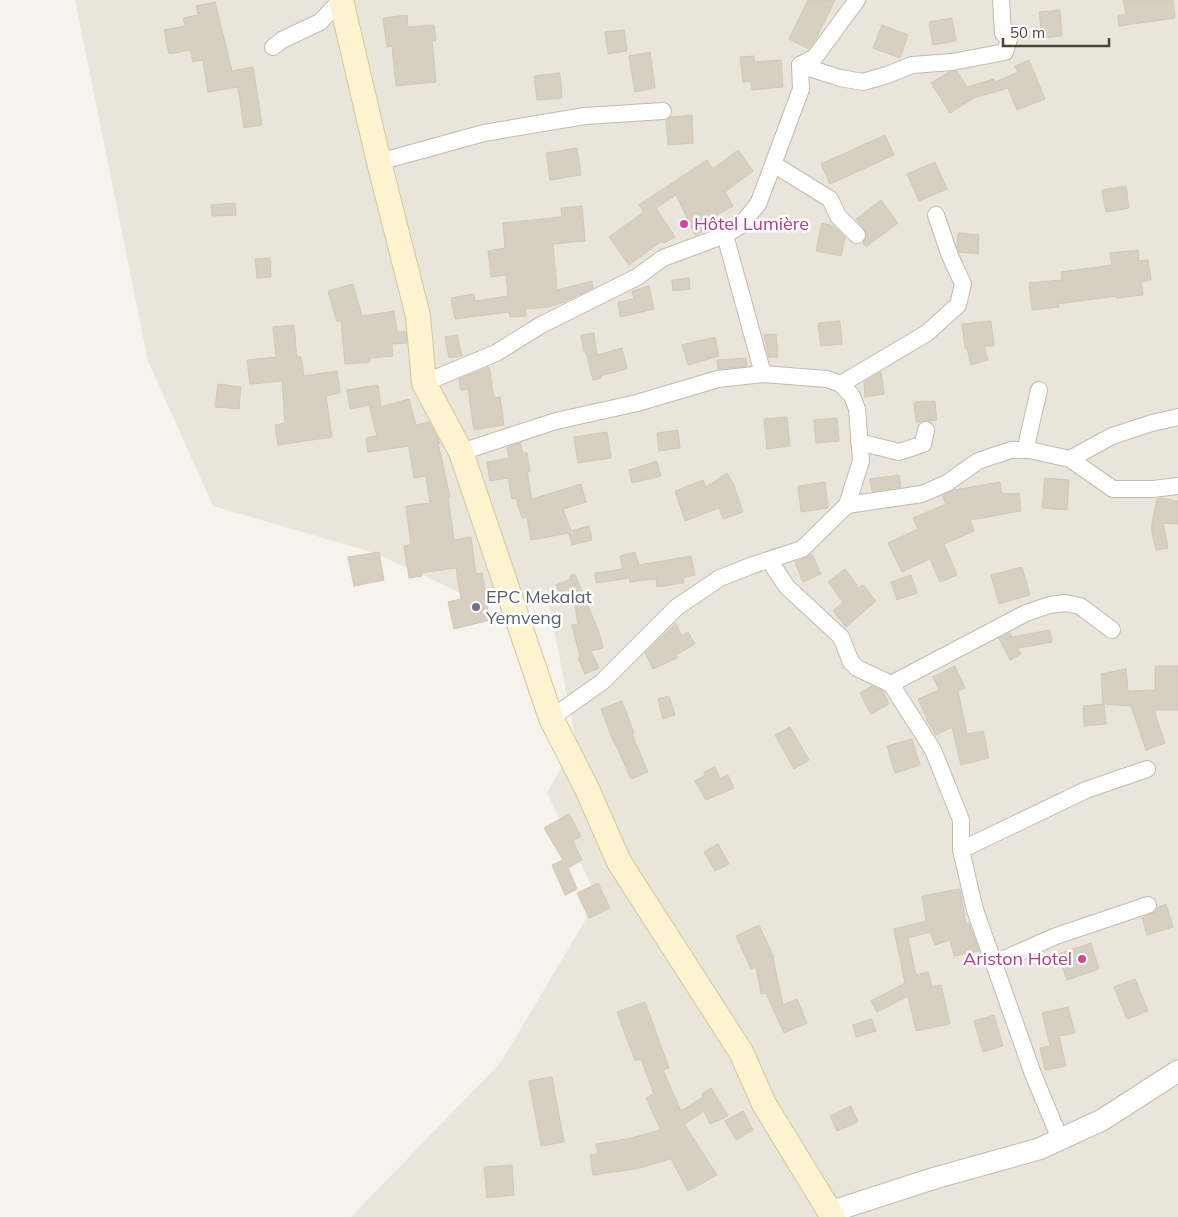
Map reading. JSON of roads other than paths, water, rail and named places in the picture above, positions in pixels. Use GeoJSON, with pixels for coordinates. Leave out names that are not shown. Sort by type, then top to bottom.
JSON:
{"type":"FeatureCollection","features":[{"type":"Feature","properties":{"kind":"main road"},"geometry":{"type":"LineString","coordinates":[[341,0],[418,316],[424,383],[461,452],[551,718],[587,789],[619,862],[741,1052],[764,1104],[831,1214]]}},
{"type":"Feature","properties":{"kind":"street"},"geometry":{"type":"LineString","coordinates":[[274,48],[282,40],[320,22],[341,0]]}},
{"type":"Feature","properties":{"kind":"street"},"geometry":{"type":"LineString","coordinates":[[800,66],[815,57],[857,0]]}},
{"type":"Feature","properties":{"kind":"street"},"geometry":{"type":"LineString","coordinates":[[800,66],[840,78],[863,82],[912,65],[952,62],[1005,52],[1009,39],[1004,33],[1001,0]]}},
{"type":"Feature","properties":{"kind":"street"},"geometry":{"type":"LineString","coordinates":[[424,383],[496,353],[541,325],[637,277],[663,258],[725,236],[740,226],[758,204],[773,164],[801,89],[800,66]]}},
{"type":"Feature","properties":{"kind":"street"},"geometry":{"type":"LineString","coordinates":[[379,162],[484,133],[585,116],[663,111]]}},
{"type":"Feature","properties":{"kind":"street"},"geometry":{"type":"LineString","coordinates":[[773,164],[830,200],[838,216],[857,234]]}},
{"type":"Feature","properties":{"kind":"street"},"geometry":{"type":"LineString","coordinates":[[841,384],[927,333],[958,305],[963,284],[950,256],[936,215]]}},
{"type":"Feature","properties":{"kind":"street"},"geometry":{"type":"LineString","coordinates":[[725,236],[762,374]]}},
{"type":"Feature","properties":{"kind":"street"},"geometry":{"type":"LineString","coordinates":[[461,452],[556,420],[637,403],[718,379],[762,374],[827,380],[841,384],[852,396],[857,409],[861,461],[847,505],[802,549],[720,578],[677,607],[602,682],[551,718]]}},
{"type":"Feature","properties":{"kind":"street"},"geometry":{"type":"LineString","coordinates":[[1029,450],[1027,442],[1039,390]]}},
{"type":"Feature","properties":{"kind":"street"},"geometry":{"type":"LineString","coordinates":[[1070,459],[1112,436],[1178,417]]}},
{"type":"Feature","properties":{"kind":"street"},"geometry":{"type":"LineString","coordinates":[[859,442],[898,452],[923,444],[926,430]]}},
{"type":"Feature","properties":{"kind":"street"},"geometry":{"type":"LineString","coordinates":[[847,505],[922,494],[947,483],[978,461],[1011,450],[1029,450],[1070,459],[1113,489],[1153,489],[1178,486]]}},
{"type":"Feature","properties":{"kind":"street"},"geometry":{"type":"LineString","coordinates":[[769,560],[787,587],[841,637],[851,662],[857,668],[891,684],[933,750],[961,820],[961,850],[975,910],[1033,1074],[1060,1139]]}},
{"type":"Feature","properties":{"kind":"street"},"geometry":{"type":"LineString","coordinates":[[891,684],[1026,613],[1050,605],[1065,603],[1080,606],[1112,630]]}},
{"type":"Feature","properties":{"kind":"street"},"geometry":{"type":"LineString","coordinates":[[961,850],[1086,790],[1147,769]]}},
{"type":"Feature","properties":{"kind":"street"},"geometry":{"type":"LineString","coordinates":[[994,963],[1056,936],[1148,905]]}},
{"type":"Feature","properties":{"kind":"street"},"geometry":{"type":"LineString","coordinates":[[831,1214],[935,1178],[1039,1149],[1102,1120],[1178,1072]]}},
{"type":"Feature","properties":{"kind":"place","name":"Hôtel Lumière"},"geometry":{"type":"Point","coordinates":[684,224]}},
{"type":"Feature","properties":{"kind":"place","name":"EPC Mekalat Yemveng"},"geometry":{"type":"Point","coordinates":[476,607]}},
{"type":"Feature","properties":{"kind":"place","name":"Ariston Hotel"},"geometry":{"type":"Point","coordinates":[1082,959]}}]}
